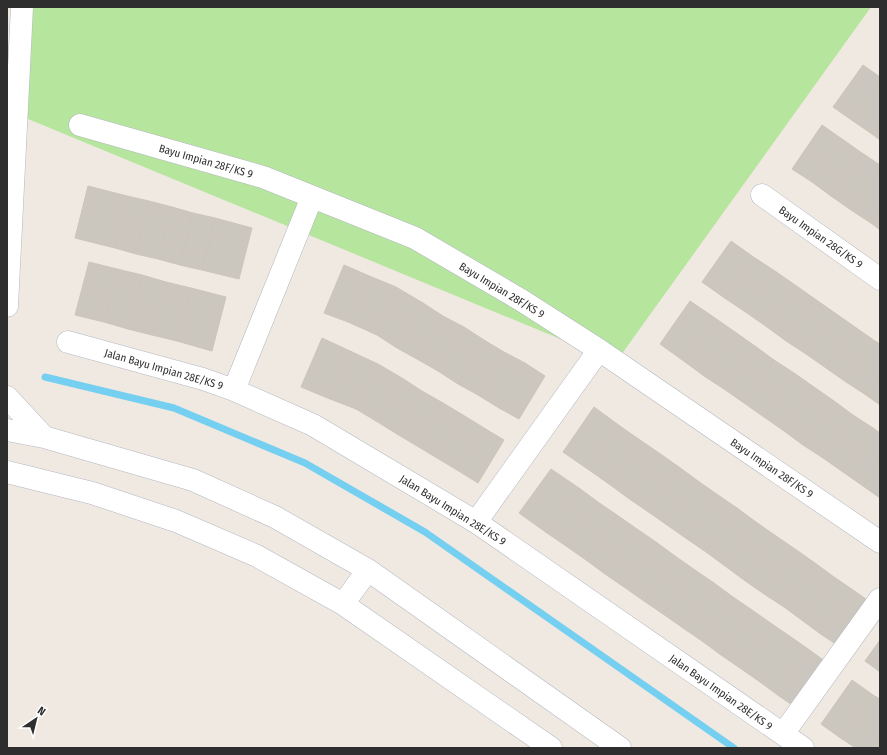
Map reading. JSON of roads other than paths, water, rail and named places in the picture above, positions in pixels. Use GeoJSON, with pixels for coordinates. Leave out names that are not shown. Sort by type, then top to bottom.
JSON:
{"type":"FeatureCollection","features":[{"type":"Feature","properties":{"kind":"street"},"geometry":{"type":"LineString","coordinates":[[7,306],[22,7]]}},
{"type":"Feature","properties":{"kind":"street","name":"Bayu Impian 28F/KS 9"},"geometry":{"type":"LineString","coordinates":[[80,125],[263,177],[415,238],[521,300],[599,350],[880,542]]}},
{"type":"Feature","properties":{"kind":"street","name":"Bayu Impian 28G/KS 9"},"geometry":{"type":"LineString","coordinates":[[762,195],[880,279]]}},
{"type":"Feature","properties":{"kind":"street"},"geometry":{"type":"LineString","coordinates":[[234,390],[312,197]]}},
{"type":"Feature","properties":{"kind":"street","name":"Jalan Bayu Impian 28E/KS 9"},"geometry":{"type":"LineString","coordinates":[[68,342],[204,379],[234,390],[313,425],[476,522],[803,748]]}},
{"type":"Feature","properties":{"kind":"street"},"geometry":{"type":"LineString","coordinates":[[476,522],[599,350]]}},
{"type":"Feature","properties":{"kind":"street"},"geometry":{"type":"LineString","coordinates":[[7,397],[44,437]]}},
{"type":"Feature","properties":{"kind":"street"},"geometry":{"type":"LineString","coordinates":[[7,430],[44,437],[193,480],[275,517],[368,570],[620,748]]}},
{"type":"Feature","properties":{"kind":"street"},"geometry":{"type":"LineString","coordinates":[[7,472],[92,493],[176,521],[257,556],[343,604],[550,748]]}},
{"type":"Feature","properties":{"kind":"street"},"geometry":{"type":"LineString","coordinates":[[343,604],[368,570]]}},
{"type":"Feature","properties":{"kind":"street"},"geometry":{"type":"LineString","coordinates":[[783,734],[880,600]]}},
{"type":"Feature","properties":{"kind":"waterway"},"geometry":{"type":"LineString","coordinates":[[45,377],[174,408],[305,463],[425,532],[734,748]]}}]}
